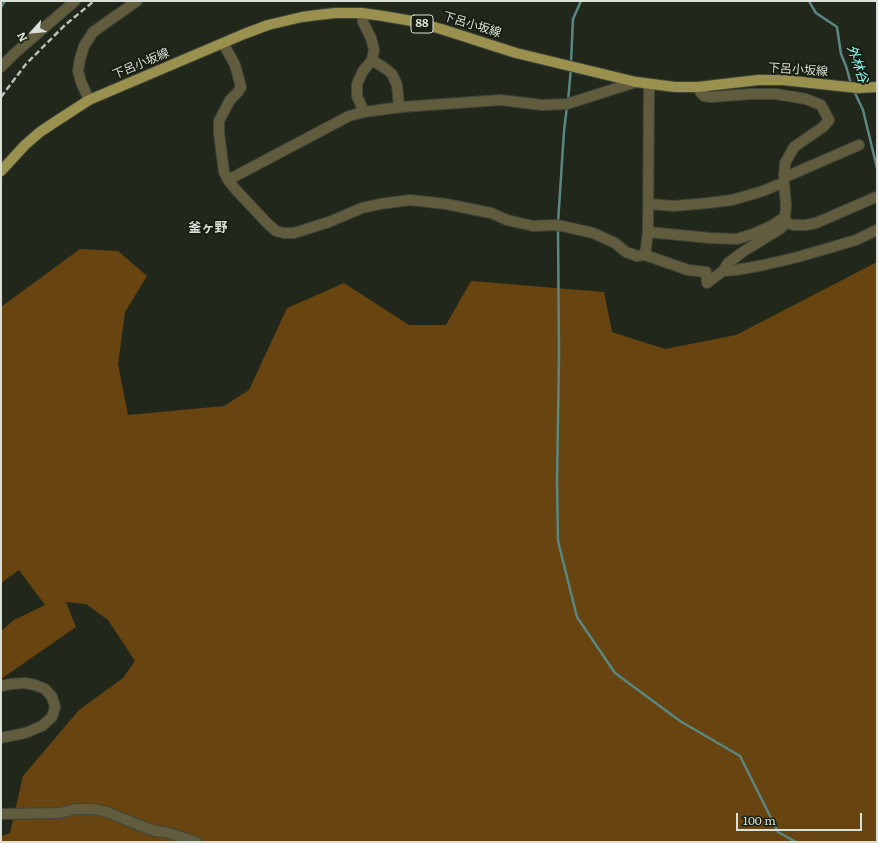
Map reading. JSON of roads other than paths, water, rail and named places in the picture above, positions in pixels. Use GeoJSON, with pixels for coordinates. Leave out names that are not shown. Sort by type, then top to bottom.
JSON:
{"type":"FeatureCollection","features":[{"type":"Feature","properties":{"kind":"main road","name":"下呂小坂線"},"geometry":{"type":"LineString","coordinates":[[1,171],[25,145],[40,132],[89,100],[268,25],[302,17],[336,13],[362,13],[412,21],[516,53],[649,84],[674,87],[698,87],[758,80],[783,80],[858,88],[877,87]]}},
{"type":"Feature","properties":{"kind":"street"},"geometry":{"type":"LineString","coordinates":[[1,67],[75,1]]}},
{"type":"Feature","properties":{"kind":"street"},"geometry":{"type":"LineString","coordinates":[[89,100],[78,71],[84,46],[93,32],[137,1]]}},
{"type":"Feature","properties":{"kind":"street"},"geometry":{"type":"LineString","coordinates":[[362,13],[363,22],[373,45],[372,60],[363,71],[357,84],[357,96],[364,112]]}},
{"type":"Feature","properties":{"kind":"street"},"geometry":{"type":"LineString","coordinates":[[223,43],[235,65],[241,87],[230,100],[219,121],[224,172],[236,190],[276,231],[294,233],[329,222],[362,208],[380,204],[410,200],[446,204],[484,211],[507,220],[532,226],[558,225],[593,233],[615,243],[626,252],[637,256],[645,256],[688,270],[706,272],[707,283],[722,271],[728,263],[744,251],[780,229],[786,220],[784,179],[785,163],[794,147],[823,128],[829,120],[821,105],[806,99],[776,94],[711,97],[704,96],[698,87]]}},
{"type":"Feature","properties":{"kind":"street"},"geometry":{"type":"LineString","coordinates":[[372,60],[386,69],[395,78],[399,107]]}},
{"type":"Feature","properties":{"kind":"street"},"geometry":{"type":"LineString","coordinates":[[228,180],[349,116],[364,112],[399,107],[501,100],[542,105],[567,104],[636,82]]}},
{"type":"Feature","properties":{"kind":"street"},"geometry":{"type":"LineString","coordinates":[[645,256],[648,232],[649,84]]}},
{"type":"Feature","properties":{"kind":"street"},"geometry":{"type":"LineString","coordinates":[[648,204],[674,206],[708,203],[732,200],[763,192],[777,185],[790,175],[859,145]]}},
{"type":"Feature","properties":{"kind":"street"},"geometry":{"type":"LineString","coordinates":[[786,220],[794,225],[816,223],[876,197]]}},
{"type":"Feature","properties":{"kind":"street"},"geometry":{"type":"LineString","coordinates":[[648,232],[737,239],[786,220]]}},
{"type":"Feature","properties":{"kind":"street"},"geometry":{"type":"LineString","coordinates":[[722,271],[764,265],[798,257],[856,240],[877,230]]}},
{"type":"Feature","properties":{"kind":"street"},"geometry":{"type":"LineString","coordinates":[[1,686],[25,683],[35,685],[45,689],[52,697],[55,707],[52,717],[42,726],[25,733],[1,738]]}},
{"type":"Feature","properties":{"kind":"street"},"geometry":{"type":"LineString","coordinates":[[2,816],[60,813],[75,809],[93,809],[108,812],[155,831],[169,833],[196,842]]}},
{"type":"Feature","properties":{"kind":"waterway"},"geometry":{"type":"LineString","coordinates":[[1,7],[5,1]]}},
{"type":"Feature","properties":{"kind":"waterway"},"geometry":{"type":"LineString","coordinates":[[571,63],[573,19],[581,1]]}},
{"type":"Feature","properties":{"kind":"waterway","name":"外林谷"},"geometry":{"type":"LineString","coordinates":[[809,1],[816,13],[837,27],[841,54],[851,84]]}},
{"type":"Feature","properties":{"kind":"waterway"},"geometry":{"type":"LineString","coordinates":[[568,101],[571,68]]}},
{"type":"Feature","properties":{"kind":"waterway","name":"外林谷"},"geometry":{"type":"LineString","coordinates":[[854,91],[863,110],[877,168]]}},
{"type":"Feature","properties":{"kind":"waterway"},"geometry":{"type":"LineString","coordinates":[[558,223],[567,106]]}},
{"type":"Feature","properties":{"kind":"waterway"},"geometry":{"type":"LineString","coordinates":[[558,228],[558,541],[577,617],[615,673],[680,721],[740,756],[778,832],[796,842]]}},
{"type":"Feature","properties":{"kind":"railway"},"geometry":{"type":"LineString","coordinates":[[1,97],[26,64],[65,25],[94,1]]}},
{"type":"Feature","properties":{"kind":"district","name":"釜ヶ野"},"geometry":{"type":"Point","coordinates":[208,228]}}]}
